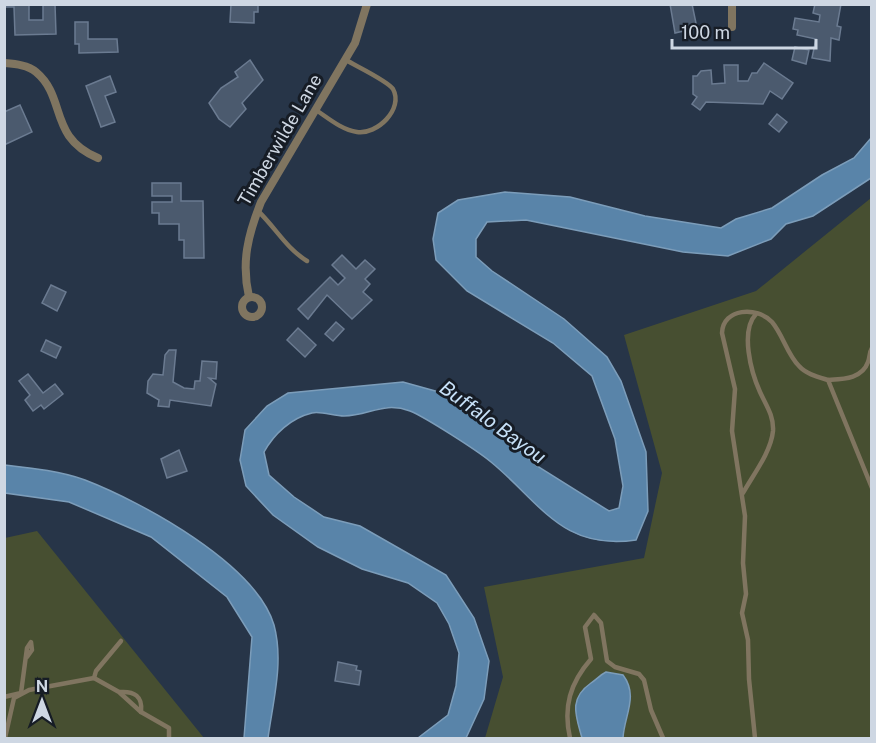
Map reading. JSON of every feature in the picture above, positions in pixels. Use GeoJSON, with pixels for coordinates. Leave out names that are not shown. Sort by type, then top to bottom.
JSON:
{"type":"FeatureCollection","features":[{"type":"Feature","properties":{"kind":"street","name":"Timberwilde Lane"},"geometry":{"type":"LineString","coordinates":[[249,297],[244,277],[245,250],[258,211],[355,43],[367,4]]}},
{"type":"Feature","properties":{"kind":"street"},"geometry":{"type":"LineString","coordinates":[[732,4],[732,27]]}},
{"type":"Feature","properties":{"kind":"street"},"geometry":{"type":"LineString","coordinates":[[4,63],[35,71],[46,83],[71,141],[84,152],[98,158]]}},
{"type":"Feature","properties":{"kind":"lane"},"geometry":{"type":"LineString","coordinates":[[316,110],[341,127],[358,132],[380,125],[394,109],[395,95],[391,86],[346,60]]}},
{"type":"Feature","properties":{"kind":"lane"},"geometry":{"type":"LineString","coordinates":[[258,211],[271,224],[284,243],[307,261]]}},
{"type":"Feature","properties":{"kind":"lane"},"geometry":{"type":"LineString","coordinates":[[755,738],[748,640],[742,613],[746,594],[742,493],[732,430],[735,389],[722,326],[728,317],[741,312],[756,314],[773,324],[798,366],[828,380],[853,377],[860,373],[867,365],[872,348]]}},
{"type":"Feature","properties":{"kind":"lane"},"geometry":{"type":"LineString","coordinates":[[742,493],[768,448],[773,431],[769,408],[758,387],[748,345],[747,327],[756,314]]}},
{"type":"Feature","properties":{"kind":"lane"},"geometry":{"type":"LineString","coordinates":[[828,380],[872,488]]}},
{"type":"Feature","properties":{"kind":"lane"},"geometry":{"type":"LineString","coordinates":[[591,658],[585,627],[594,615],[601,623],[605,656],[615,667],[633,671],[644,680],[651,710],[663,738]]}},
{"type":"Feature","properties":{"kind":"lane"},"geometry":{"type":"LineString","coordinates":[[94,678],[96,671],[121,641]]}},
{"type":"Feature","properties":{"kind":"lane"},"geometry":{"type":"LineString","coordinates":[[570,738],[567,702],[575,679],[591,658],[605,656]]}},
{"type":"Feature","properties":{"kind":"lane"},"geometry":{"type":"LineString","coordinates":[[5,738],[11,704],[21,693],[27,657]]}},
{"type":"Feature","properties":{"kind":"lane"},"geometry":{"type":"LineString","coordinates":[[4,697],[94,678],[119,692],[141,712],[169,728],[170,738]]}},
{"type":"Feature","properties":{"kind":"lane"},"geometry":{"type":"LineString","coordinates":[[119,692],[131,691],[137,695],[141,700],[141,712]]}},
{"type":"Feature","properties":{"kind":"green space"},"geometry":{"type":"Polygon","coordinates":[[[871,198],[871,738],[485,738],[503,677],[484,587],[644,558],[662,473],[624,335],[756,291],[871,198]]]}},
{"type":"Feature","properties":{"kind":"green space"},"geometry":{"type":"Polygon","coordinates":[[[37,531],[204,738],[5,738],[5,538],[37,531]]]}},
{"type":"Feature","properties":{"kind":"water"},"geometry":{"type":"Polygon","coordinates":[[[871,138],[871,178],[813,216],[786,224],[771,239],[728,256],[683,252],[526,220],[487,222],[476,239],[476,257],[492,271],[564,319],[607,357],[621,381],[646,452],[648,511],[636,540],[611,541],[589,538],[571,531],[539,508],[484,457],[417,414],[400,408],[384,408],[344,416],[312,413],[290,423],[273,439],[264,452],[269,475],[294,497],[324,517],[360,526],[446,575],[474,618],[489,661],[484,699],[466,738],[418,738],[448,715],[456,686],[459,653],[449,624],[437,603],[408,583],[362,569],[318,547],[273,515],[246,486],[240,460],[245,430],[267,406],[288,393],[403,382],[446,394],[469,414],[504,436],[537,466],[609,511],[619,508],[623,486],[615,439],[592,376],[553,343],[467,291],[436,260],[433,239],[438,213],[458,200],[505,192],[570,197],[645,216],[721,228],[736,219],[772,208],[822,175],[854,158],[871,138]]]}},
{"type":"Feature","properties":{"kind":"water"},"geometry":{"type":"Polygon","coordinates":[[[5,465],[66,474],[109,490],[165,519],[194,538],[245,580],[263,602],[274,625],[277,639],[277,682],[268,738],[244,738],[252,637],[227,597],[151,537],[69,502],[5,493],[5,465]]]}},
{"type":"Feature","properties":{"kind":"water"},"geometry":{"type":"Polygon","coordinates":[[[606,672],[623,675],[628,683],[630,698],[623,738],[582,738],[576,715],[576,702],[584,689],[606,672]]]}},
{"type":"Feature","properties":{"kind":"building"},"geometry":{"type":"Polygon","coordinates":[[[5,4],[29,4],[29,20],[43,20],[43,4],[55,4],[56,34],[15,35],[14,7],[5,7],[5,4]]]}},
{"type":"Feature","properties":{"kind":"building"},"geometry":{"type":"Polygon","coordinates":[[[231,4],[258,4],[258,12],[254,12],[254,23],[230,22],[231,4]]]}},
{"type":"Feature","properties":{"kind":"building"},"geometry":{"type":"Polygon","coordinates":[[[670,4],[692,4],[697,28],[675,33],[670,4]]]}},
{"type":"Feature","properties":{"kind":"building"},"geometry":{"type":"Polygon","coordinates":[[[815,4],[841,4],[837,26],[841,27],[839,40],[831,38],[830,61],[812,58],[816,39],[797,35],[798,30],[793,29],[795,18],[819,22],[820,15],[813,13],[815,4]]]}},
{"type":"Feature","properties":{"kind":"building"},"geometry":{"type":"Polygon","coordinates":[[[75,22],[88,22],[88,39],[117,39],[118,52],[79,53],[79,44],[75,44],[75,22]]]}},
{"type":"Feature","properties":{"kind":"building"},"geometry":{"type":"Polygon","coordinates":[[[795,47],[809,50],[806,64],[792,60],[795,47]]]}},
{"type":"Feature","properties":{"kind":"building"},"geometry":{"type":"Polygon","coordinates":[[[250,60],[263,80],[242,103],[246,109],[230,127],[219,119],[209,103],[221,88],[238,77],[235,72],[250,60]]]}},
{"type":"Feature","properties":{"kind":"building"},"geometry":{"type":"Polygon","coordinates":[[[764,63],[793,83],[782,99],[770,91],[763,104],[706,102],[700,110],[692,104],[697,97],[693,94],[693,76],[697,76],[701,71],[711,70],[712,84],[725,83],[724,65],[738,65],[738,81],[748,81],[752,73],[757,73],[764,63]]]}},
{"type":"Feature","properties":{"kind":"building"},"geometry":{"type":"Polygon","coordinates":[[[110,76],[116,92],[105,96],[115,122],[101,127],[86,86],[110,76]]]}},
{"type":"Feature","properties":{"kind":"building"},"geometry":{"type":"Polygon","coordinates":[[[20,105],[32,132],[4,145],[4,112],[20,105]]]}},
{"type":"Feature","properties":{"kind":"building"},"geometry":{"type":"Polygon","coordinates":[[[777,114],[787,122],[779,132],[769,124],[777,114]]]}},
{"type":"Feature","properties":{"kind":"building"},"geometry":{"type":"Polygon","coordinates":[[[152,183],[181,183],[181,201],[203,201],[204,258],[184,258],[184,240],[179,240],[179,224],[159,224],[159,213],[152,213],[152,202],[172,202],[172,196],[152,196],[152,183]]]}},
{"type":"Feature","properties":{"kind":"building"},"geometry":{"type":"Polygon","coordinates":[[[342,255],[356,269],[365,260],[375,269],[365,279],[370,284],[363,292],[372,300],[352,319],[327,295],[308,319],[298,309],[330,277],[338,285],[345,278],[332,265],[342,255]]]}},
{"type":"Feature","properties":{"kind":"building"},"geometry":{"type":"Polygon","coordinates":[[[51,285],[66,292],[57,311],[42,303],[51,285]]]}},
{"type":"Feature","properties":{"kind":"building"},"geometry":{"type":"Polygon","coordinates":[[[336,322],[344,329],[333,341],[325,334],[336,322]]]}},
{"type":"Feature","properties":{"kind":"building"},"geometry":{"type":"Polygon","coordinates":[[[298,328],[316,345],[305,357],[287,340],[298,328]]]}},
{"type":"Feature","properties":{"kind":"building"},"geometry":{"type":"Polygon","coordinates":[[[46,340],[61,347],[56,358],[41,351],[46,340]]]}},
{"type":"Feature","properties":{"kind":"building"},"geometry":{"type":"Polygon","coordinates":[[[169,350],[176,350],[173,382],[184,388],[194,389],[195,381],[200,381],[202,361],[217,362],[216,379],[209,378],[216,384],[211,406],[170,400],[169,407],[158,406],[159,400],[147,393],[148,381],[153,374],[163,375],[165,355],[169,350]]]}},
{"type":"Feature","properties":{"kind":"building"},"geometry":{"type":"Polygon","coordinates":[[[28,374],[43,393],[55,384],[63,394],[44,409],[41,405],[33,411],[25,400],[30,395],[19,381],[28,374]]]}},
{"type":"Feature","properties":{"kind":"building"},"geometry":{"type":"Polygon","coordinates":[[[179,450],[187,471],[167,478],[161,459],[179,450]]]}},
{"type":"Feature","properties":{"kind":"building"},"geometry":{"type":"Polygon","coordinates":[[[338,662],[357,666],[356,670],[361,671],[359,685],[335,681],[338,662]]]}},
{"type":"Feature","properties":{"kind":"water label","name":"Buffalo Bayou"},"geometry":{"type":"Point","coordinates":[493,422]}}]}
